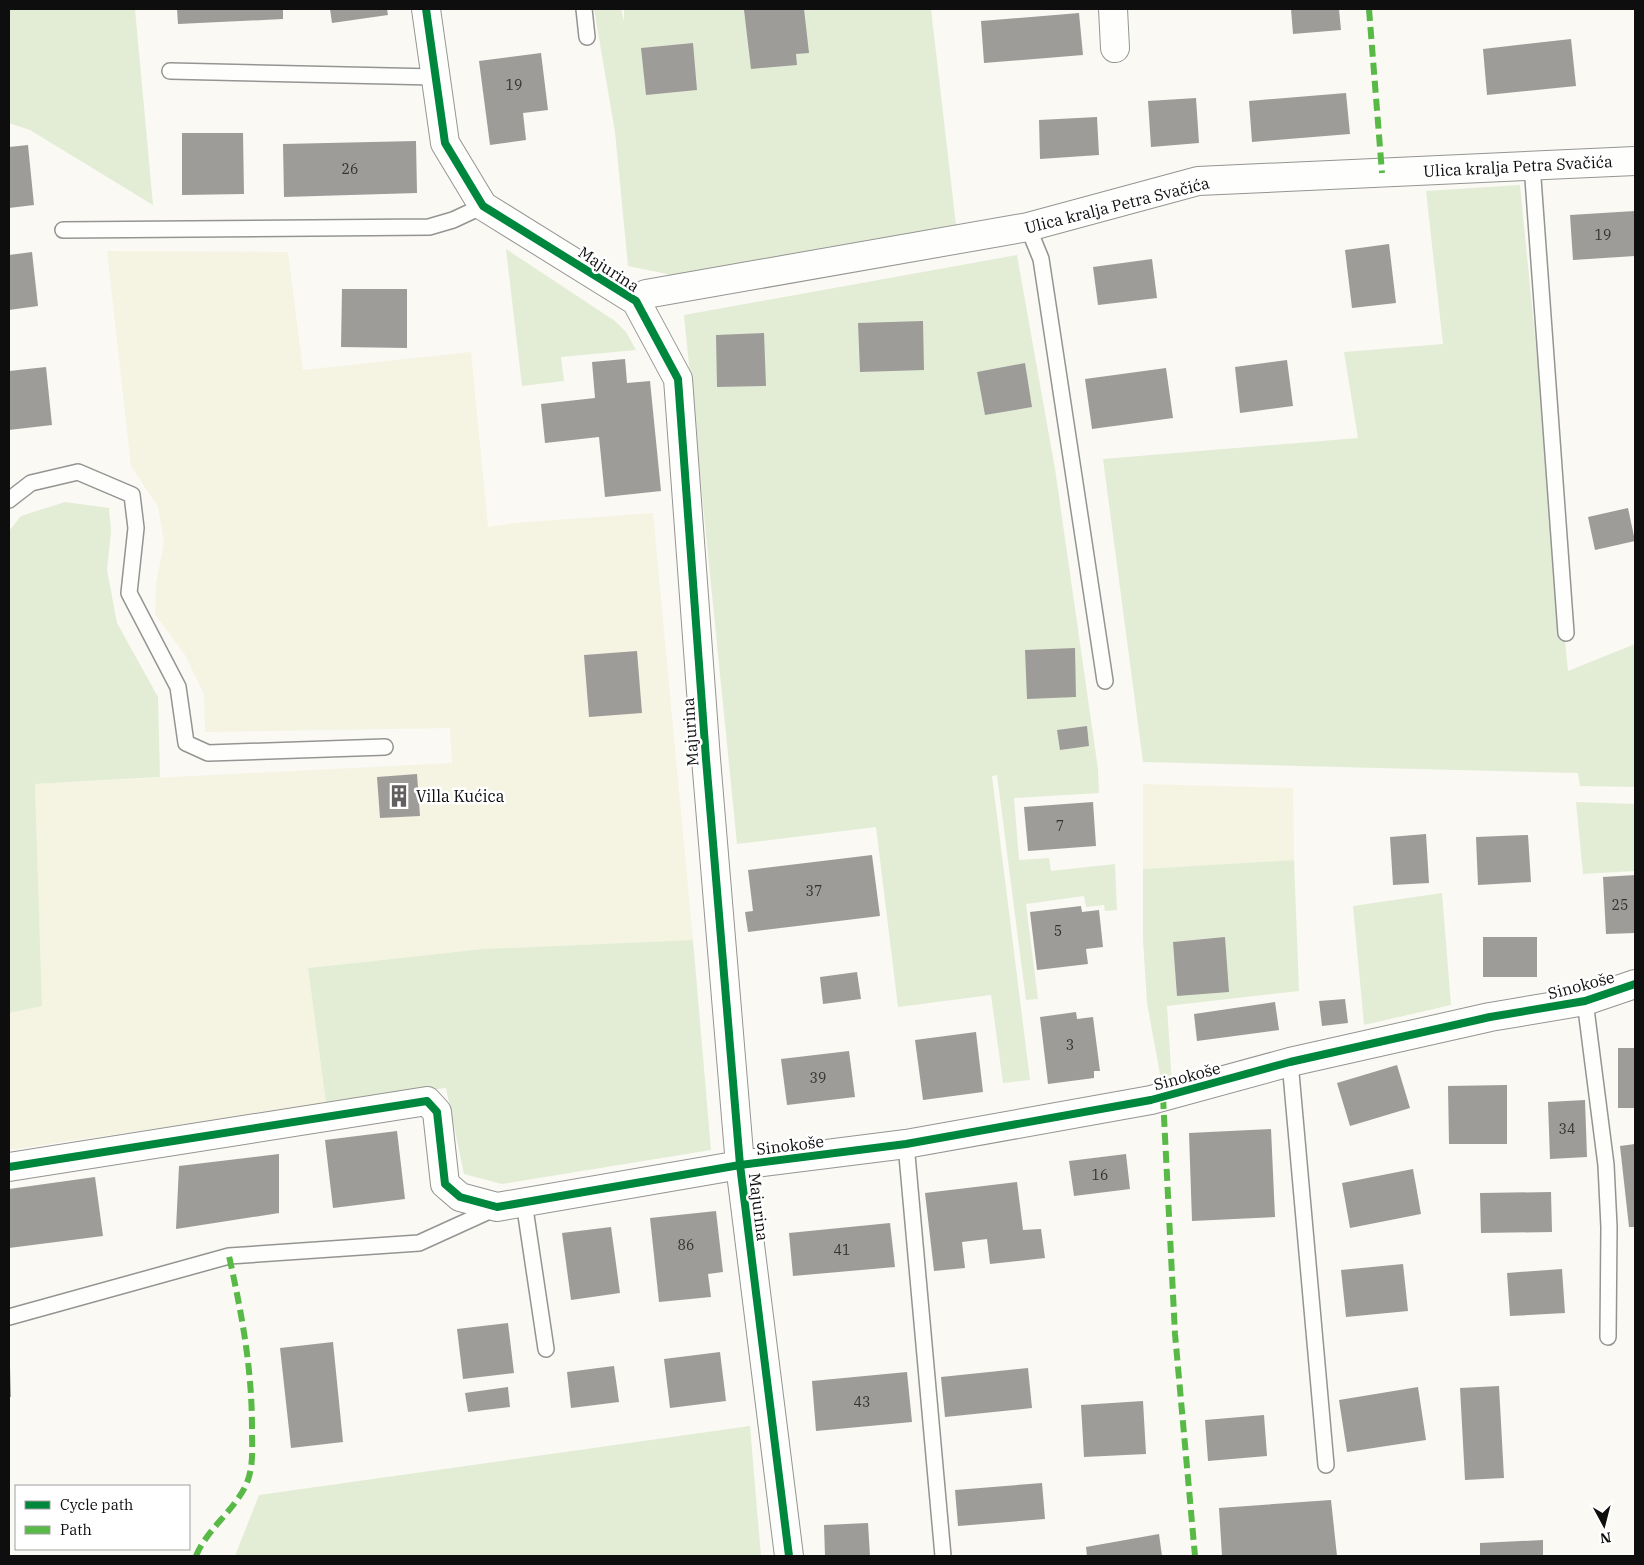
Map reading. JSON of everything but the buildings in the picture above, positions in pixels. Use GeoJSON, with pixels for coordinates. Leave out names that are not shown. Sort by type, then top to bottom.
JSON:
{"type":"FeatureCollection","features":[{"type":"Feature","properties":{"kind":"street","name":"Majurina"},"geometry":{"type":"LineString","coordinates":[[426,9],[445,143],[482,206],[636,301],[678,379],[706,759],[740,1165],[789,1556]]}},
{"type":"Feature","properties":{"kind":"street"},"geometry":{"type":"LineString","coordinates":[[1113,9],[1116,48]]}},
{"type":"Feature","properties":{"kind":"street","name":"Ulica kralja Petra Svačića"},"geometry":{"type":"LineString","coordinates":[[636,301],[646,294],[1028,227],[1198,181],[1635,161]]}},
{"type":"Feature","properties":{"kind":"street","name":"Sinokoše"},"geometry":{"type":"LineString","coordinates":[[497,1207],[740,1165],[906,1144],[1151,1100],[1290,1062],[1490,1017],[1584,1001],[1635,984]]}},
{"type":"Feature","properties":{"kind":"street"},"geometry":{"type":"LineString","coordinates":[[9,1167],[427,1101],[437,1112],[445,1184],[460,1197],[497,1207]]}},
{"type":"Feature","properties":{"kind":"lane"},"geometry":{"type":"LineString","coordinates":[[584,9],[587,37]]}},
{"type":"Feature","properties":{"kind":"lane"},"geometry":{"type":"LineString","coordinates":[[170,71],[435,77]]}},
{"type":"Feature","properties":{"kind":"lane"},"geometry":{"type":"LineString","coordinates":[[1532,165],[1566,633]]}},
{"type":"Feature","properties":{"kind":"lane"},"geometry":{"type":"LineString","coordinates":[[63,230],[429,226],[453,220],[482,206]]}},
{"type":"Feature","properties":{"kind":"lane"},"geometry":{"type":"LineString","coordinates":[[1028,227],[1041,259],[1105,681]]}},
{"type":"Feature","properties":{"kind":"lane"},"geometry":{"type":"LineString","coordinates":[[9,500],[31,482],[78,472],[132,495],[136,528],[129,593],[178,687],[186,743],[208,754],[385,747]]}},
{"type":"Feature","properties":{"kind":"lane"},"geometry":{"type":"LineString","coordinates":[[1584,1001],[1606,1166],[1609,1227],[1608,1337]]}},
{"type":"Feature","properties":{"kind":"lane"},"geometry":{"type":"LineString","coordinates":[[1290,1062],[1326,1465]]}},
{"type":"Feature","properties":{"kind":"lane"},"geometry":{"type":"LineString","coordinates":[[906,1144],[943,1556]]}},
{"type":"Feature","properties":{"kind":"lane"},"geometry":{"type":"LineString","coordinates":[[524,1202],[546,1349]]}},
{"type":"Feature","properties":{"kind":"lane"},"geometry":{"type":"LineString","coordinates":[[9,1317],[229,1256],[418,1243],[497,1207]]}},
{"type":"Feature","properties":{"kind":"green space"},"geometry":{"type":"Polygon","coordinates":[[[9,9],[135,9],[153,205],[30,130],[9,123],[9,9]]]}},
{"type":"Feature","properties":{"kind":"green space"},"geometry":{"type":"Polygon","coordinates":[[[594,9],[621,9],[624,21],[624,9],[931,9],[956,225],[672,275],[628,266],[615,132],[594,9]]]}},
{"type":"Feature","properties":{"kind":"green space"},"geometry":{"type":"Polygon","coordinates":[[[1520,185],[1568,671],[1635,644],[1635,787],[1580,786],[1578,773],[1143,762],[1103,459],[1358,438],[1344,352],[1443,344],[1426,191],[1520,185]]]}},
{"type":"Feature","properties":{"kind":"green space"},"geometry":{"type":"Polygon","coordinates":[[[506,249],[615,321],[626,332],[636,350],[561,357],[564,381],[522,386],[506,249]]]}},
{"type":"Feature","properties":{"kind":"green space"},"geometry":{"type":"Polygon","coordinates":[[[107,251],[288,252],[303,370],[471,352],[488,527],[515,523],[653,513],[693,940],[483,949],[308,968],[326,1103],[9,1150],[9,1013],[42,1006],[35,784],[452,763],[450,728],[205,732],[204,694],[185,655],[155,614],[156,584],[164,542],[158,507],[131,466],[107,251]]]}},
{"type":"Feature","properties":{"kind":"green space"},"geometry":{"type":"Polygon","coordinates":[[[1017,255],[1055,469],[1098,769],[1099,793],[1014,798],[1019,860],[1049,858],[1051,871],[1115,864],[1117,910],[1105,911],[1104,905],[1086,907],[1084,896],[1026,904],[1038,999],[1026,1000],[997,775],[992,776],[1030,1080],[1003,1083],[991,995],[898,1007],[876,827],[737,844],[684,315],[1017,255]]]}},
{"type":"Feature","properties":{"kind":"green space"},"geometry":{"type":"Polygon","coordinates":[[[65,502],[109,508],[111,531],[107,570],[117,623],[158,697],[160,777],[35,784],[42,1006],[9,1013],[9,531],[21,516],[65,502]]]}},
{"type":"Feature","properties":{"kind":"green space"},"geometry":{"type":"Polygon","coordinates":[[[1143,784],[1293,788],[1294,860],[1143,869],[1143,784]]]}},
{"type":"Feature","properties":{"kind":"green space"},"geometry":{"type":"Polygon","coordinates":[[[1576,802],[1635,804],[1635,871],[1583,874],[1576,802]]]}},
{"type":"Feature","properties":{"kind":"green space"},"geometry":{"type":"Polygon","coordinates":[[[1294,860],[1299,991],[1167,1006],[1172,1084],[1162,1085],[1147,1003],[1143,940],[1143,869],[1294,860]]]}},
{"type":"Feature","properties":{"kind":"green space"},"geometry":{"type":"Polygon","coordinates":[[[1442,893],[1451,1005],[1364,1025],[1353,906],[1442,893]]]}},
{"type":"Feature","properties":{"kind":"green space"},"geometry":{"type":"Polygon","coordinates":[[[693,940],[711,1150],[502,1184],[464,1174],[446,1088],[326,1103],[308,968],[483,949],[693,940]]]}},
{"type":"Feature","properties":{"kind":"green space"},"geometry":{"type":"Polygon","coordinates":[[[750,1426],[761,1556],[235,1556],[259,1495],[750,1426]]]}},
{"type":"Feature","properties":{"kind":"marked path"},"geometry":{"type":"LineString","coordinates":[[1369,9],[1382,173]]}},
{"type":"Feature","properties":{"kind":"marked path"},"geometry":{"type":"LineString","coordinates":[[1163,1097],[1175,1334],[1195,1556]]}},
{"type":"Feature","properties":{"kind":"marked path"},"geometry":{"type":"LineString","coordinates":[[196,1556],[207,1537],[241,1495],[249,1478],[251,1464],[252,1406],[248,1363],[229,1256]]}},
{"type":"Feature","properties":{"kind":"cycle path"},"geometry":{"type":"LineString","coordinates":[[426,9],[445,143],[483,206],[636,301],[678,379],[706,759],[740,1165],[789,1556]]}},
{"type":"Feature","properties":{"kind":"cycle path"},"geometry":{"type":"LineString","coordinates":[[9,1167],[427,1101],[437,1112],[445,1184],[460,1197],[497,1207],[740,1165],[906,1144],[1151,1100],[1290,1062],[1490,1017],[1585,1001],[1635,984]]}},
{"type":"Feature","properties":{"kind":"place","name":"Villa Kućica"},"geometry":{"type":"Point","coordinates":[399,796]}}]}
